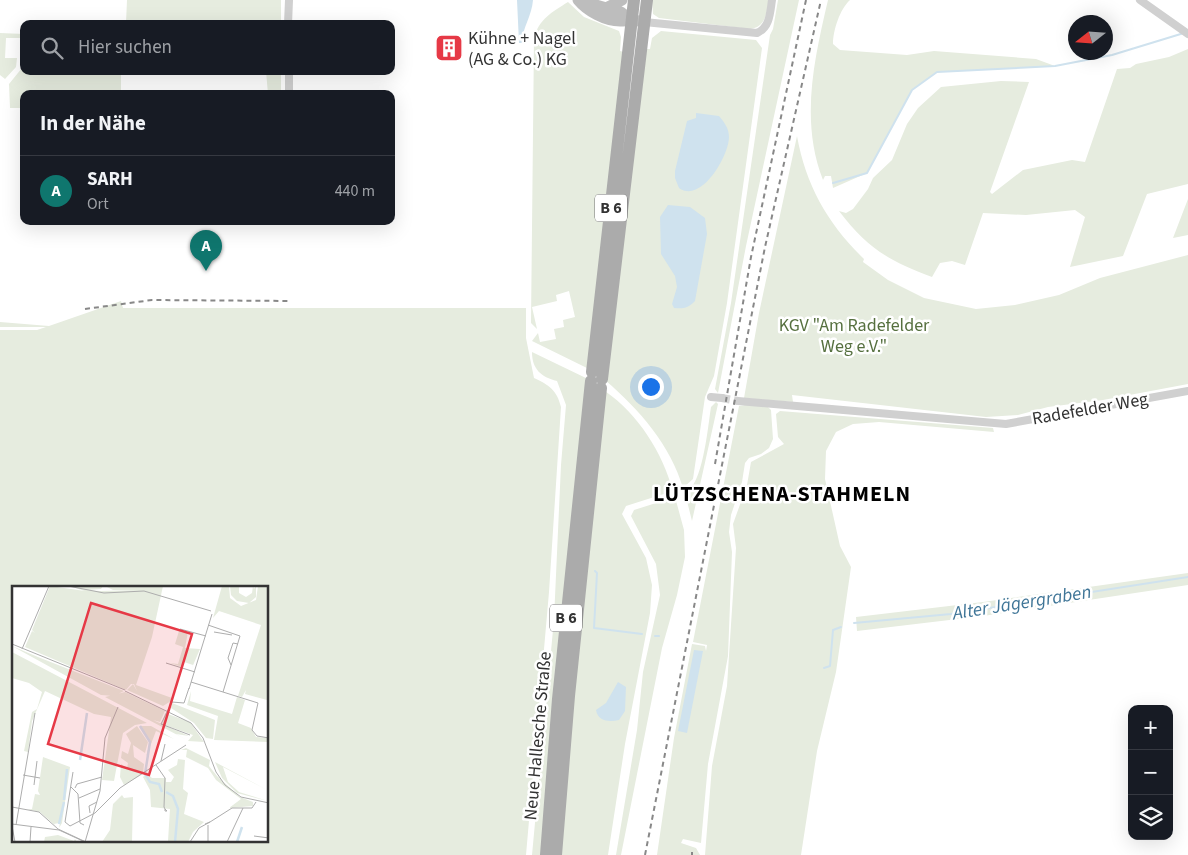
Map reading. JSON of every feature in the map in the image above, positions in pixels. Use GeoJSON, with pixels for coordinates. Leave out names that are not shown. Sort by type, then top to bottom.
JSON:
{"type":"FeatureCollection","features":[{"type":"Feature","properties":{"kind":"main road","name":"Neue Hallesche Straße"},"geometry":{"type":"LineString","coordinates":[[634,0],[638,21]]}},
{"type":"Feature","properties":{"kind":"main road","name":"Neue Hallesche Straße"},"geometry":{"type":"LineString","coordinates":[[546,855],[558,699],[638,21],[647,0]]}},
{"type":"Feature","properties":{"kind":"main road","name":"Neue Hallesche Straße"},"geometry":{"type":"LineString","coordinates":[[556,855],[568,696],[597,380]]}},
{"type":"Feature","properties":{"kind":"street"},"geometry":{"type":"LineString","coordinates":[[288,0],[288,20]]}},
{"type":"Feature","properties":{"kind":"street"},"geometry":{"type":"LineString","coordinates":[[579,0],[621,12],[638,21]]}},
{"type":"Feature","properties":{"kind":"street"},"geometry":{"type":"LineString","coordinates":[[579,0],[584,8],[616,21],[638,21],[751,33],[761,31],[768,23],[772,0]]}},
{"type":"Feature","properties":{"kind":"street"},"geometry":{"type":"LineString","coordinates":[[606,8],[622,0]]}},
{"type":"Feature","properties":{"kind":"street"},"geometry":{"type":"LineString","coordinates":[[1140,0],[1188,34]]}},
{"type":"Feature","properties":{"kind":"street"},"geometry":{"type":"LineString","coordinates":[[289,75],[289,90]]}},
{"type":"Feature","properties":{"kind":"street","name":"Radefelder Weg"},"geometry":{"type":"LineString","coordinates":[[738,401],[1006,424],[1188,391]]}},
{"type":"Feature","properties":{"kind":"street"},"geometry":{"type":"LineString","coordinates":[[711,397],[722,398]]}},
{"type":"Feature","properties":{"kind":"green space"},"geometry":{"type":"Polygon","coordinates":[[[127,0],[281,0],[281,20],[126,20],[127,0]]]}},
{"type":"Feature","properties":{"kind":"green space"},"geometry":{"type":"Polygon","coordinates":[[[652,0],[769,0],[762,23],[750,29],[659,18],[653,14],[652,0]]]}},
{"type":"Feature","properties":{"kind":"green space"},"geometry":{"type":"Polygon","coordinates":[[[778,0],[799,0],[746,246],[718,393],[715,389],[731,303],[770,35],[773,29],[778,0]]]}},
{"type":"Feature","properties":{"kind":"green space"},"geometry":{"type":"Polygon","coordinates":[[[828,0],[850,0],[840,14],[834,32],[833,44],[840,50],[907,55],[934,51],[1036,59],[1055,66],[937,72],[912,90],[867,173],[833,188],[831,176],[825,176],[823,180],[816,158],[811,113],[814,68],[828,0]]]}},
{"type":"Feature","properties":{"kind":"green space"},"geometry":{"type":"Polygon","coordinates":[[[568,2],[584,17],[619,31],[621,37],[620,51],[624,52],[589,369],[532,341],[538,333],[540,342],[556,339],[554,329],[564,327],[563,320],[575,317],[569,291],[556,295],[557,301],[532,307],[537,329],[531,323],[534,38],[536,31],[543,21],[568,2]]]}},
{"type":"Feature","properties":{"kind":"green space"},"geometry":{"type":"Polygon","coordinates":[[[661,31],[756,40],[762,48],[727,303],[714,376],[705,397],[693,479],[683,488],[671,458],[652,429],[642,416],[606,381],[645,49],[650,49],[652,38],[661,31]]]}},
{"type":"Feature","properties":{"kind":"green space"},"geometry":{"type":"Polygon","coordinates":[[[0,33],[20,34],[20,38],[6,38],[5,58],[17,58],[16,67],[5,79],[0,75],[0,33]]]}},
{"type":"Feature","properties":{"kind":"green space"},"geometry":{"type":"Polygon","coordinates":[[[1188,49],[1188,184],[1147,194],[1123,256],[1070,267],[1085,217],[1075,210],[1026,215],[983,213],[965,265],[952,261],[940,263],[932,277],[903,265],[880,252],[859,235],[839,211],[846,213],[853,209],[868,189],[873,178],[892,160],[907,124],[918,108],[941,87],[1001,81],[1029,82],[990,192],[992,194],[1023,170],[1072,160],[1085,162],[1117,69],[1130,68],[1136,64],[1169,57],[1188,49]]]}},
{"type":"Feature","properties":{"kind":"green space"},"geometry":{"type":"Polygon","coordinates":[[[20,70],[20,75],[121,75],[121,90],[20,90],[20,108],[10,108],[9,84],[20,70]]]}},
{"type":"Feature","properties":{"kind":"green space"},"geometry":{"type":"Polygon","coordinates":[[[266,75],[281,75],[281,90],[268,90],[266,75]]]}},
{"type":"Feature","properties":{"kind":"green space","name":"KGV \"Am Radefelder Weg e.V.\""},"geometry":{"type":"Polygon","coordinates":[[[797,136],[806,171],[820,203],[851,246],[864,259],[863,262],[888,280],[924,298],[976,309],[1015,305],[1059,295],[1100,278],[1188,255],[1188,384],[1103,400],[1048,407],[1018,415],[986,417],[792,395],[793,402],[744,398],[759,313],[797,136]]]}},
{"type":"Feature","properties":{"kind":"green space"},"geometry":{"type":"Polygon","coordinates":[[[1188,199],[1188,235],[1173,238],[1188,199]]]}},
{"type":"Feature","properties":{"kind":"green space"},"geometry":{"type":"Polygon","coordinates":[[[121,301],[123,308],[526,308],[526,338],[534,378],[555,392],[561,407],[549,592],[526,855],[0,855],[0,330],[37,330],[46,327],[0,327],[0,322],[49,326],[121,301]]]}},
{"type":"Feature","properties":{"kind":"green space"},"geometry":{"type":"Polygon","coordinates":[[[532,352],[588,379],[542,855],[532,855],[554,619],[561,465],[566,405],[557,381],[542,375],[538,371],[532,358],[532,352]]]}},
{"type":"Feature","properties":{"kind":"green space"},"geometry":{"type":"Polygon","coordinates":[[[605,391],[628,411],[648,435],[663,462],[673,491],[626,506],[622,514],[646,558],[652,585],[650,613],[625,744],[608,855],[560,855],[576,664],[605,391]]]}},
{"type":"Feature","properties":{"kind":"green space"},"geometry":{"type":"Polygon","coordinates":[[[716,402],[718,404],[692,521],[685,493],[691,488],[700,468],[711,407],[716,402]]]}},
{"type":"Feature","properties":{"kind":"green space"},"geometry":{"type":"Polygon","coordinates":[[[752,404],[768,407],[771,410],[773,439],[769,448],[761,454],[749,458],[745,463],[742,482],[731,515],[729,532],[732,552],[728,656],[708,764],[701,843],[683,839],[681,843],[696,848],[700,855],[657,855],[674,738],[692,644],[705,646],[706,651],[707,645],[693,642],[739,406],[752,404]]]}},
{"type":"Feature","properties":{"kind":"green space"},"geometry":{"type":"Polygon","coordinates":[[[780,411],[993,428],[994,432],[879,422],[853,424],[836,432],[826,451],[825,479],[840,546],[851,567],[836,672],[817,751],[801,855],[705,855],[712,766],[727,686],[736,548],[733,524],[747,485],[751,462],[784,444],[778,437],[776,414],[780,411]]]}},
{"type":"Feature","properties":{"kind":"green space"},"geometry":{"type":"Polygon","coordinates":[[[675,497],[684,530],[685,557],[677,595],[662,648],[621,855],[616,855],[637,730],[643,672],[660,595],[656,564],[631,516],[634,510],[675,497]]]}},
{"type":"Feature","properties":{"kind":"green space"},"geometry":{"type":"Polygon","coordinates":[[[1188,573],[1188,585],[983,616],[857,631],[856,617],[983,602],[1188,573]]]}},
{"type":"Feature","properties":{"kind":"water"},"geometry":{"type":"Polygon","coordinates":[[[517,0],[533,0],[522,43],[519,43],[517,0]]]}},
{"type":"Feature","properties":{"kind":"water"},"geometry":{"type":"Polygon","coordinates":[[[696,113],[719,116],[727,128],[729,137],[724,155],[712,176],[696,189],[687,191],[679,188],[675,178],[675,171],[687,121],[696,118],[696,113]]]}},
{"type":"Feature","properties":{"kind":"water"},"geometry":{"type":"Polygon","coordinates":[[[668,205],[690,207],[705,218],[707,234],[695,301],[688,307],[683,308],[674,308],[672,304],[677,287],[675,276],[661,254],[660,217],[668,205]]]}},
{"type":"Feature","properties":{"kind":"water"},"geometry":{"type":"Polygon","coordinates":[[[694,650],[703,651],[687,733],[678,731],[694,650]]]}},
{"type":"Feature","properties":{"kind":"water"},"geometry":{"type":"Polygon","coordinates":[[[618,682],[626,687],[625,711],[619,720],[602,719],[596,710],[606,703],[618,682]]]}},
{"type":"Feature","properties":{"kind":"waterway"},"geometry":{"type":"LineString","coordinates":[[833,183],[867,173],[912,90],[937,72],[1055,66],[1112,55],[1184,33]]}},
{"type":"Feature","properties":{"kind":"waterway","name":"Alter Jägergraben"},"geometry":{"type":"LineString","coordinates":[[595,571],[597,573],[594,628],[642,634]]}},
{"type":"Feature","properties":{"kind":"waterway","name":"Alter Jägergraben"},"geometry":{"type":"LineString","coordinates":[[854,623],[951,614],[1188,577]]}},
{"type":"Feature","properties":{"kind":"waterway","name":"Alter Jägergraben"},"geometry":{"type":"LineString","coordinates":[[824,668],[830,666],[833,630],[841,627]]}},
{"type":"Feature","properties":{"kind":"tunnel"},"geometry":{"type":"LineString","coordinates":[[722,398],[738,401]]}},
{"type":"Feature","properties":{"kind":"railway"},"geometry":{"type":"LineString","coordinates":[[715,464],[751,257],[806,0]]}},
{"type":"Feature","properties":{"kind":"railway"},"geometry":{"type":"LineString","coordinates":[[645,855],[765,247],[821,0]]}},
{"type":"Feature","properties":{"kind":"railway"},"geometry":{"type":"LineString","coordinates":[[85,309],[152,300],[291,301]]}},
{"type":"Feature","properties":{"kind":"place","name":"Kühne + Nagel (AG & Co.) KG"},"geometry":{"type":"Point","coordinates":[449,48]}},
{"type":"Feature","properties":{"kind":"place","name":"SARH"},"geometry":{"type":"Point","coordinates":[206,271]}},
{"type":"Feature","properties":{"kind":"district","name":"LÜTZSCHENA-STAHMELN"},"geometry":{"type":"Point","coordinates":[782,494]}}]}
